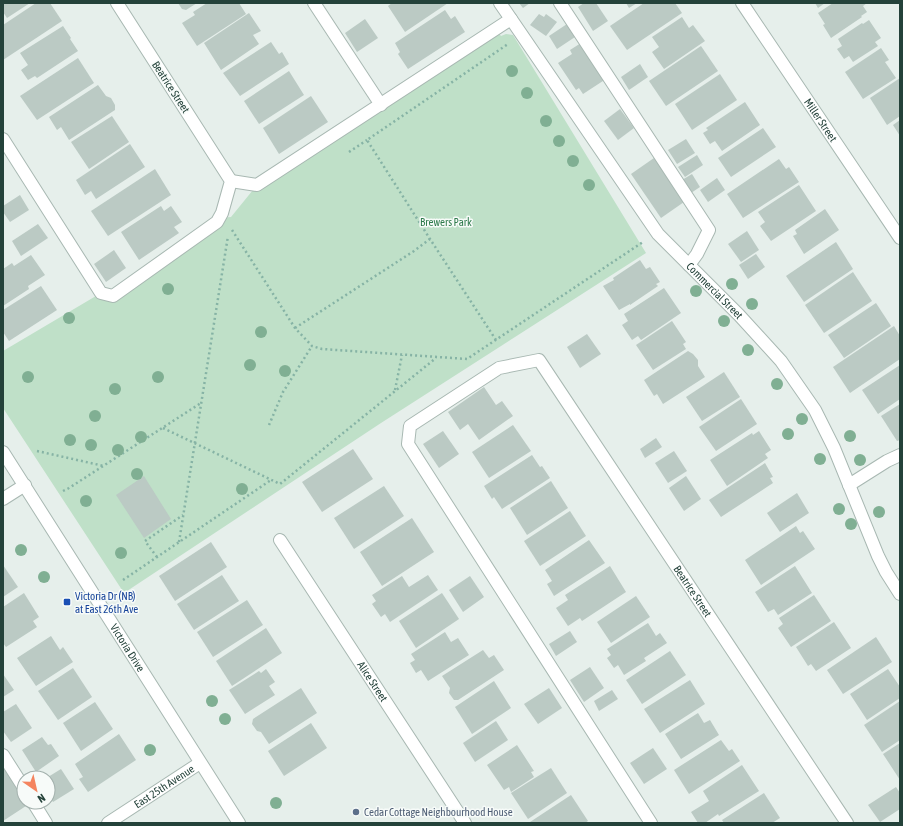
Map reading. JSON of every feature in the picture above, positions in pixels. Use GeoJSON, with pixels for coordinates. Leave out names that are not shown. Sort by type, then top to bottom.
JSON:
{"type":"FeatureCollection","features":[{"type":"Feature","properties":{"kind":"street","name":"Beatrice Street"},"geometry":{"type":"LineString","coordinates":[[117,3],[231,181]]}},
{"type":"Feature","properties":{"kind":"street"},"geometry":{"type":"LineString","coordinates":[[314,3],[381,104]]}},
{"type":"Feature","properties":{"kind":"street","name":"Commercial Street"},"geometry":{"type":"LineString","coordinates":[[500,3],[658,234],[739,315],[781,361],[815,410],[834,448],[878,556],[900,594]]}},
{"type":"Feature","properties":{"kind":"street"},"geometry":{"type":"LineString","coordinates":[[560,3],[709,230],[697,254],[689,265]]}},
{"type":"Feature","properties":{"kind":"street","name":"Miller Street"},"geometry":{"type":"LineString","coordinates":[[742,3],[900,238]]}},
{"type":"Feature","properties":{"kind":"street"},"geometry":{"type":"LineString","coordinates":[[3,140],[101,293],[113,296],[217,222],[222,213],[231,181],[257,185],[511,19]]}},
{"type":"Feature","properties":{"kind":"street","name":"Beatrice Street"},"geometry":{"type":"LineString","coordinates":[[651,823],[408,444],[410,426],[499,368],[539,360],[847,823]]}},
{"type":"Feature","properties":{"kind":"street","name":"Victoria Drive"},"geometry":{"type":"LineString","coordinates":[[3,452],[239,823]]}},
{"type":"Feature","properties":{"kind":"street"},"geometry":{"type":"LineString","coordinates":[[849,485],[887,461],[900,455]]}},
{"type":"Feature","properties":{"kind":"street"},"geometry":{"type":"LineString","coordinates":[[3,499],[25,485]]}},
{"type":"Feature","properties":{"kind":"street","name":"Alice Street"},"geometry":{"type":"LineString","coordinates":[[280,540],[465,823]]}},
{"type":"Feature","properties":{"kind":"street"},"geometry":{"type":"LineString","coordinates":[[3,755],[16,775]]}},
{"type":"Feature","properties":{"kind":"street","name":"East 25th Avenue"},"geometry":{"type":"LineString","coordinates":[[108,823],[200,763]]}},
{"type":"Feature","properties":{"kind":"street"},"geometry":{"type":"LineString","coordinates":[[38,810],[46,823]]}},
{"type":"Feature","properties":{"kind":"path"},"geometry":{"type":"LineString","coordinates":[[349,152],[512,42]]}},
{"type":"Feature","properties":{"kind":"path"},"geometry":{"type":"LineString","coordinates":[[368,140],[496,340]]}},
{"type":"Feature","properties":{"kind":"path"},"geometry":{"type":"LineString","coordinates":[[179,542],[230,226],[295,328],[312,346],[322,349],[437,358],[467,359],[647,240]]}},
{"type":"Feature","properties":{"kind":"path"},"geometry":{"type":"LineString","coordinates":[[295,328],[414,251],[430,239]]}},
{"type":"Feature","properties":{"kind":"path"},"geometry":{"type":"LineString","coordinates":[[269,425],[284,392],[312,346]]}},
{"type":"Feature","properties":{"kind":"path"},"geometry":{"type":"LineString","coordinates":[[395,391],[402,355]]}},
{"type":"Feature","properties":{"kind":"path"},"geometry":{"type":"LineString","coordinates":[[162,428],[280,484],[437,358]]}},
{"type":"Feature","properties":{"kind":"path"},"geometry":{"type":"LineString","coordinates":[[63,491],[104,466],[201,402]]}},
{"type":"Feature","properties":{"kind":"path"},"geometry":{"type":"LineString","coordinates":[[37,451],[104,466]]}},
{"type":"Feature","properties":{"kind":"path"},"geometry":{"type":"LineString","coordinates":[[122,580],[271,480]]}},
{"type":"Feature","properties":{"kind":"path"},"geometry":{"type":"LineString","coordinates":[[157,557],[145,541],[184,515]]}},
{"type":"Feature","properties":{"kind":"green space","name":"Brewers Park"},"geometry":{"type":"Polygon","coordinates":[[[495,29],[501,36],[506,34],[513,35],[646,253],[381,423],[124,593],[3,408],[3,351],[101,293],[113,295],[219,218],[231,217],[257,185],[495,29]]]}},
{"type":"Feature","properties":{"kind":"building"},"geometry":{"type":"Polygon","coordinates":[[[3,3],[30,3],[7,18],[3,12],[3,3]]]}},
{"type":"Feature","properties":{"kind":"building"},"geometry":{"type":"Polygon","coordinates":[[[36,3],[50,3],[62,21],[3,60],[3,25],[36,3]]]}},
{"type":"Feature","properties":{"kind":"building"},"geometry":{"type":"Polygon","coordinates":[[[178,3],[197,3],[186,10],[182,9],[178,3]]]}},
{"type":"Feature","properties":{"kind":"building"},"geometry":{"type":"Polygon","coordinates":[[[207,3],[239,3],[246,14],[197,46],[182,23],[195,15],[193,12],[207,3]]]}},
{"type":"Feature","properties":{"kind":"building"},"geometry":{"type":"Polygon","coordinates":[[[392,3],[448,3],[405,32],[388,6],[392,3]]]}},
{"type":"Feature","properties":{"kind":"building"},"geometry":{"type":"Polygon","coordinates":[[[519,3],[530,3],[523,8],[519,3]]]}},
{"type":"Feature","properties":{"kind":"building"},"geometry":{"type":"Polygon","coordinates":[[[584,3],[596,3],[608,21],[593,31],[578,7],[584,3]]]}},
{"type":"Feature","properties":{"kind":"building"},"geometry":{"type":"Polygon","coordinates":[[[626,3],[637,3],[629,8],[626,3]]]}},
{"type":"Feature","properties":{"kind":"building"},"geometry":{"type":"Polygon","coordinates":[[[644,3],[675,3],[682,13],[627,50],[610,26],[644,3]]]}},
{"type":"Feature","properties":{"kind":"building"},"geometry":{"type":"Polygon","coordinates":[[[815,3],[825,3],[818,8],[815,3]]]}},
{"type":"Feature","properties":{"kind":"building"},"geometry":{"type":"Polygon","coordinates":[[[833,3],[867,3],[863,6],[867,12],[831,38],[818,13],[833,3]]]}},
{"type":"Feature","properties":{"kind":"building"},"geometry":{"type":"Polygon","coordinates":[[[445,10],[451,19],[455,16],[465,32],[408,69],[398,54],[400,52],[395,43],[445,10]]]}},
{"type":"Feature","properties":{"kind":"building"},"geometry":{"type":"Polygon","coordinates":[[[249,13],[261,31],[253,35],[259,44],[221,70],[204,43],[249,13]]]}},
{"type":"Feature","properties":{"kind":"building"},"geometry":{"type":"Polygon","coordinates":[[[539,14],[544,17],[546,14],[557,22],[546,36],[530,25],[539,14]]]}},
{"type":"Feature","properties":{"kind":"building"},"geometry":{"type":"Polygon","coordinates":[[[682,17],[689,28],[693,25],[705,41],[664,69],[652,52],[659,47],[652,37],[682,17]]]}},
{"type":"Feature","properties":{"kind":"building"},"geometry":{"type":"Polygon","coordinates":[[[365,19],[378,38],[357,52],[345,33],[365,19]]]}},
{"type":"Feature","properties":{"kind":"building"},"geometry":{"type":"Polygon","coordinates":[[[869,20],[881,38],[875,42],[878,46],[853,62],[849,56],[844,59],[837,49],[842,46],[838,39],[869,20]]]}},
{"type":"Feature","properties":{"kind":"building"},"geometry":{"type":"Polygon","coordinates":[[[567,24],[575,37],[557,49],[549,36],[567,24]]]}},
{"type":"Feature","properties":{"kind":"building"},"geometry":{"type":"Polygon","coordinates":[[[63,26],[78,51],[37,78],[35,76],[28,80],[21,70],[28,65],[20,53],[63,26]]]}},
{"type":"Feature","properties":{"kind":"building"},"geometry":{"type":"Polygon","coordinates":[[[271,42],[279,54],[282,52],[289,64],[240,96],[223,73],[271,42]]]}},
{"type":"Feature","properties":{"kind":"building"},"geometry":{"type":"Polygon","coordinates":[[[581,43],[606,79],[583,94],[579,88],[576,90],[558,63],[572,54],[570,50],[581,43]]]}},
{"type":"Feature","properties":{"kind":"building"},"geometry":{"type":"Polygon","coordinates":[[[701,46],[718,71],[666,106],[649,81],[701,46]]]}},
{"type":"Feature","properties":{"kind":"building"},"geometry":{"type":"Polygon","coordinates":[[[881,48],[889,60],[885,62],[896,78],[863,99],[845,72],[881,48]]]}},
{"type":"Feature","properties":{"kind":"building"},"geometry":{"type":"Polygon","coordinates":[[[78,58],[94,83],[37,120],[20,96],[78,58]]]}},
{"type":"Feature","properties":{"kind":"building"},"geometry":{"type":"Polygon","coordinates":[[[640,64],[648,77],[629,90],[621,77],[640,64]]]}},
{"type":"Feature","properties":{"kind":"building"},"geometry":{"type":"Polygon","coordinates":[[[289,71],[304,95],[259,124],[244,101],[289,71]]]}},
{"type":"Feature","properties":{"kind":"building"},"geometry":{"type":"Polygon","coordinates":[[[720,74],[737,100],[692,130],[675,104],[720,74]]]}},
{"type":"Feature","properties":{"kind":"building"},"geometry":{"type":"Polygon","coordinates":[[[900,78],[900,116],[887,125],[870,98],[900,78]]]}},
{"type":"Feature","properties":{"kind":"building"},"geometry":{"type":"Polygon","coordinates":[[[98,85],[106,96],[111,98],[115,105],[115,110],[69,140],[61,127],[57,130],[49,117],[98,85]]]}},
{"type":"Feature","properties":{"kind":"building"},"geometry":{"type":"Polygon","coordinates":[[[311,96],[328,122],[279,154],[263,128],[311,96]]]}},
{"type":"Feature","properties":{"kind":"building"},"geometry":{"type":"Polygon","coordinates":[[[745,102],[760,125],[722,151],[715,141],[710,144],[703,133],[708,130],[706,128],[745,102]]]}},
{"type":"Feature","properties":{"kind":"building"},"geometry":{"type":"Polygon","coordinates":[[[620,109],[634,128],[618,140],[604,121],[620,109]]]}},
{"type":"Feature","properties":{"kind":"building"},"geometry":{"type":"Polygon","coordinates":[[[112,116],[129,142],[89,169],[71,142],[112,116]]]}},
{"type":"Feature","properties":{"kind":"building"},"geometry":{"type":"Polygon","coordinates":[[[900,120],[900,136],[893,125],[900,120]]]}},
{"type":"Feature","properties":{"kind":"building"},"geometry":{"type":"Polygon","coordinates":[[[763,128],[776,147],[731,177],[718,158],[763,128]]]}},
{"type":"Feature","properties":{"kind":"building"},"geometry":{"type":"Polygon","coordinates":[[[686,139],[695,153],[677,164],[668,150],[686,139]]]}},
{"type":"Feature","properties":{"kind":"building"},"geometry":{"type":"Polygon","coordinates":[[[130,144],[145,167],[96,199],[91,191],[85,195],[76,180],[130,144]]]}},
{"type":"Feature","properties":{"kind":"building"},"geometry":{"type":"Polygon","coordinates":[[[697,155],[703,165],[685,177],[678,167],[697,155]]]}},
{"type":"Feature","properties":{"kind":"building"},"geometry":{"type":"Polygon","coordinates":[[[654,158],[684,202],[661,218],[631,174],[654,158]]]}},
{"type":"Feature","properties":{"kind":"building"},"geometry":{"type":"Polygon","coordinates":[[[779,159],[786,169],[789,167],[799,182],[743,218],[727,194],[779,159]]]}},
{"type":"Feature","properties":{"kind":"building"},"geometry":{"type":"Polygon","coordinates":[[[155,169],[171,195],[108,236],[91,211],[155,169]]]}},
{"type":"Feature","properties":{"kind":"building"},"geometry":{"type":"Polygon","coordinates":[[[692,174],[700,187],[691,193],[682,180],[692,174]]]}},
{"type":"Feature","properties":{"kind":"building"},"geometry":{"type":"Polygon","coordinates":[[[717,178],[725,190],[708,202],[700,190],[717,178]]]}},
{"type":"Feature","properties":{"kind":"building"},"geometry":{"type":"Polygon","coordinates":[[[799,185],[816,211],[771,241],[760,226],[765,222],[758,212],[799,185]]]}},
{"type":"Feature","properties":{"kind":"building"},"geometry":{"type":"Polygon","coordinates":[[[20,195],[29,210],[10,222],[3,212],[3,206],[20,195]]]}},
{"type":"Feature","properties":{"kind":"building"},"geometry":{"type":"Polygon","coordinates":[[[161,206],[164,211],[171,206],[182,222],[174,227],[179,233],[139,260],[121,232],[161,206]]]}},
{"type":"Feature","properties":{"kind":"building"},"geometry":{"type":"Polygon","coordinates":[[[825,209],[839,230],[804,254],[793,236],[797,234],[795,230],[825,209]]]}},
{"type":"Feature","properties":{"kind":"building"},"geometry":{"type":"Polygon","coordinates":[[[38,224],[48,238],[21,256],[12,241],[38,224]]]}},
{"type":"Feature","properties":{"kind":"building"},"geometry":{"type":"Polygon","coordinates":[[[747,231],[759,250],[741,262],[728,244],[747,231]]]}},
{"type":"Feature","properties":{"kind":"building"},"geometry":{"type":"Polygon","coordinates":[[[836,242],[853,269],[804,302],[786,276],[836,242]]]}},
{"type":"Feature","properties":{"kind":"building"},"geometry":{"type":"Polygon","coordinates":[[[114,250],[126,268],[106,282],[94,264],[114,250]]]}},
{"type":"Feature","properties":{"kind":"building"},"geometry":{"type":"Polygon","coordinates":[[[756,254],[765,267],[748,279],[739,265],[756,254]]]}},
{"type":"Feature","properties":{"kind":"building"},"geometry":{"type":"Polygon","coordinates":[[[31,255],[45,275],[28,286],[29,289],[3,306],[3,269],[12,263],[14,266],[31,255]]]}},
{"type":"Feature","properties":{"kind":"building"},"geometry":{"type":"Polygon","coordinates":[[[640,260],[646,269],[650,267],[660,282],[656,284],[658,286],[630,305],[619,310],[603,286],[614,280],[613,278],[640,260]]]}},
{"type":"Feature","properties":{"kind":"building"},"geometry":{"type":"Polygon","coordinates":[[[853,272],[872,301],[824,333],[805,305],[853,272]]]}},
{"type":"Feature","properties":{"kind":"building"},"geometry":{"type":"Polygon","coordinates":[[[41,286],[57,310],[9,341],[3,332],[3,310],[41,286]]]}},
{"type":"Feature","properties":{"kind":"building"},"geometry":{"type":"Polygon","coordinates":[[[664,288],[681,313],[641,340],[638,336],[632,340],[622,325],[628,321],[624,314],[664,288]]]}},
{"type":"Feature","properties":{"kind":"building"},"geometry":{"type":"Polygon","coordinates":[[[876,303],[891,326],[844,358],[828,335],[876,303]]]}},
{"type":"Feature","properties":{"kind":"building"},"geometry":{"type":"Polygon","coordinates":[[[672,321],[686,342],[683,344],[686,349],[653,370],[636,345],[672,321]]]}},
{"type":"Feature","properties":{"kind":"building"},"geometry":{"type":"Polygon","coordinates":[[[894,326],[900,336],[900,359],[850,393],[833,367],[894,326]]]}},
{"type":"Feature","properties":{"kind":"building"},"geometry":{"type":"Polygon","coordinates":[[[587,334],[601,354],[580,368],[567,347],[587,334]]]}},
{"type":"Feature","properties":{"kind":"building"},"geometry":{"type":"Polygon","coordinates":[[[688,351],[698,360],[698,366],[705,377],[663,404],[657,394],[654,396],[644,380],[688,351]]]}},
{"type":"Feature","properties":{"kind":"building"},"geometry":{"type":"Polygon","coordinates":[[[900,365],[900,399],[878,414],[862,390],[900,365]]]}},
{"type":"Feature","properties":{"kind":"building"},"geometry":{"type":"Polygon","coordinates":[[[724,372],[740,397],[702,421],[686,397],[724,372]]]}},
{"type":"Feature","properties":{"kind":"building"},"geometry":{"type":"Polygon","coordinates":[[[484,387],[496,405],[502,401],[513,416],[479,440],[468,424],[460,430],[448,412],[484,387]]]}},
{"type":"Feature","properties":{"kind":"building"},"geometry":{"type":"Polygon","coordinates":[[[741,399],[757,424],[716,451],[699,427],[741,399]]]}},
{"type":"Feature","properties":{"kind":"building"},"geometry":{"type":"Polygon","coordinates":[[[900,404],[900,440],[897,441],[881,416],[900,404]]]}},
{"type":"Feature","properties":{"kind":"building"},"geometry":{"type":"Polygon","coordinates":[[[513,425],[531,451],[489,478],[472,452],[513,425]]]}},
{"type":"Feature","properties":{"kind":"building"},"geometry":{"type":"Polygon","coordinates":[[[443,431],[459,454],[439,468],[423,444],[443,431]]]}},
{"type":"Feature","properties":{"kind":"building"},"geometry":{"type":"Polygon","coordinates":[[[759,431],[771,450],[765,454],[768,458],[727,486],[710,460],[752,433],[753,435],[759,431]]]}},
{"type":"Feature","properties":{"kind":"building"},"geometry":{"type":"Polygon","coordinates":[[[656,438],[662,447],[645,458],[640,449],[656,438]]]}},
{"type":"Feature","properties":{"kind":"building"},"geometry":{"type":"Polygon","coordinates":[[[353,449],[373,479],[322,512],[302,482],[353,449]]]}},
{"type":"Feature","properties":{"kind":"building"},"geometry":{"type":"Polygon","coordinates":[[[674,451],[687,471],[668,483],[655,463],[674,451]]]}},
{"type":"Feature","properties":{"kind":"building"},"geometry":{"type":"Polygon","coordinates":[[[532,455],[550,478],[502,509],[494,497],[492,499],[484,486],[532,455]]]}},
{"type":"Feature","properties":{"kind":"building"},"geometry":{"type":"Polygon","coordinates":[[[765,463],[773,477],[770,478],[773,483],[721,517],[709,500],[765,463]]]}},
{"type":"Feature","properties":{"kind":"building"},"geometry":{"type":"Polygon","coordinates":[[[144,476],[171,519],[144,538],[116,495],[144,476]]]}},
{"type":"Feature","properties":{"kind":"building"},"geometry":{"type":"Polygon","coordinates":[[[686,476],[701,499],[684,511],[669,488],[686,476]]]}},
{"type":"Feature","properties":{"kind":"building"},"geometry":{"type":"Polygon","coordinates":[[[551,481],[568,508],[527,535],[510,508],[551,481]]]}},
{"type":"Feature","properties":{"kind":"building"},"geometry":{"type":"Polygon","coordinates":[[[384,486],[404,516],[354,549],[334,518],[384,486]]]}},
{"type":"Feature","properties":{"kind":"building"},"geometry":{"type":"Polygon","coordinates":[[[797,493],[809,513],[780,532],[767,513],[797,493]]]}},
{"type":"Feature","properties":{"kind":"building"},"geometry":{"type":"Polygon","coordinates":[[[570,511],[586,536],[540,566],[524,541],[570,511]]]}},
{"type":"Feature","properties":{"kind":"building"},"geometry":{"type":"Polygon","coordinates":[[[412,518],[434,552],[382,586],[360,552],[412,518]]]}},
{"type":"Feature","properties":{"kind":"building"},"geometry":{"type":"Polygon","coordinates":[[[796,526],[800,533],[803,531],[815,549],[761,585],[745,560],[796,526]]]}},
{"type":"Feature","properties":{"kind":"building"},"geometry":{"type":"Polygon","coordinates":[[[589,540],[605,563],[554,596],[547,584],[552,581],[545,570],[589,540]]]}},
{"type":"Feature","properties":{"kind":"building"},"geometry":{"type":"Polygon","coordinates":[[[211,542],[227,567],[175,601],[159,576],[211,542]]]}},
{"type":"Feature","properties":{"kind":"building"},"geometry":{"type":"Polygon","coordinates":[[[3,565],[18,587],[3,597],[3,565]]]}},
{"type":"Feature","properties":{"kind":"building"},"geometry":{"type":"Polygon","coordinates":[[[610,566],[626,592],[582,621],[580,618],[568,626],[556,608],[568,600],[565,595],[610,566]]]}},
{"type":"Feature","properties":{"kind":"building"},"geometry":{"type":"Polygon","coordinates":[[[795,566],[812,593],[778,615],[774,609],[768,612],[755,592],[795,566]]]}},
{"type":"Feature","properties":{"kind":"building"},"geometry":{"type":"Polygon","coordinates":[[[222,575],[239,601],[194,630],[177,604],[222,575]]]}},
{"type":"Feature","properties":{"kind":"building"},"geometry":{"type":"Polygon","coordinates":[[[428,575],[438,590],[390,622],[385,614],[381,617],[372,604],[376,601],[372,595],[402,576],[409,587],[428,575]]]}},
{"type":"Feature","properties":{"kind":"building"},"geometry":{"type":"Polygon","coordinates":[[[470,576],[484,597],[463,612],[449,590],[470,576]]]}},
{"type":"Feature","properties":{"kind":"building"},"geometry":{"type":"Polygon","coordinates":[[[24,593],[39,617],[33,621],[37,627],[6,647],[3,643],[3,607],[24,593]]]}},
{"type":"Feature","properties":{"kind":"building"},"geometry":{"type":"Polygon","coordinates":[[[442,593],[459,619],[416,648],[399,621],[442,593]]]}},
{"type":"Feature","properties":{"kind":"building"},"geometry":{"type":"Polygon","coordinates":[[[814,595],[831,621],[791,647],[778,628],[783,624],[779,618],[814,595]]]}},
{"type":"Feature","properties":{"kind":"building"},"geometry":{"type":"Polygon","coordinates":[[[636,596],[650,617],[611,643],[597,622],[636,596]]]}},
{"type":"Feature","properties":{"kind":"building"},"geometry":{"type":"Polygon","coordinates":[[[247,600],[263,625],[213,657],[197,632],[247,600]]]}},
{"type":"Feature","properties":{"kind":"building"},"geometry":{"type":"Polygon","coordinates":[[[834,622],[851,648],[816,671],[811,664],[808,666],[796,647],[834,622]]]}},
{"type":"Feature","properties":{"kind":"building"},"geometry":{"type":"Polygon","coordinates":[[[648,623],[656,636],[660,633],[667,643],[644,658],[646,661],[624,675],[618,665],[614,668],[607,658],[611,655],[607,649],[648,623]]]}},
{"type":"Feature","properties":{"kind":"building"},"geometry":{"type":"Polygon","coordinates":[[[266,628],[282,653],[232,686],[216,661],[266,628]]]}},
{"type":"Feature","properties":{"kind":"building"},"geometry":{"type":"Polygon","coordinates":[[[570,631],[577,642],[556,656],[549,644],[570,631]]]}},
{"type":"Feature","properties":{"kind":"building"},"geometry":{"type":"Polygon","coordinates":[[[445,632],[451,642],[458,638],[469,655],[428,681],[421,670],[416,673],[410,663],[415,660],[411,654],[445,632]]]}},
{"type":"Feature","properties":{"kind":"building"},"geometry":{"type":"Polygon","coordinates":[[[51,636],[60,650],[63,647],[73,662],[36,686],[17,658],[51,636]]]}},
{"type":"Feature","properties":{"kind":"building"},"geometry":{"type":"Polygon","coordinates":[[[876,637],[892,662],[843,694],[827,670],[876,637]]]}},
{"type":"Feature","properties":{"kind":"building"},"geometry":{"type":"Polygon","coordinates":[[[483,650],[489,658],[494,655],[504,670],[458,700],[454,700],[449,693],[450,688],[442,676],[483,650]]]}},
{"type":"Feature","properties":{"kind":"building"},"geometry":{"type":"Polygon","coordinates":[[[670,651],[686,675],[642,704],[626,680],[670,651]]]}},
{"type":"Feature","properties":{"kind":"building"},"geometry":{"type":"Polygon","coordinates":[[[590,667],[604,688],[584,702],[570,680],[590,667]]]}},
{"type":"Feature","properties":{"kind":"building"},"geometry":{"type":"Polygon","coordinates":[[[73,668],[92,697],[58,720],[38,691],[73,668]]]}},
{"type":"Feature","properties":{"kind":"building"},"geometry":{"type":"Polygon","coordinates":[[[266,669],[275,682],[269,686],[275,695],[245,714],[229,690],[259,671],[261,673],[266,669]]]}},
{"type":"Feature","properties":{"kind":"building"},"geometry":{"type":"Polygon","coordinates":[[[888,669],[900,687],[900,698],[867,720],[850,694],[888,669]]]}},
{"type":"Feature","properties":{"kind":"building"},"geometry":{"type":"Polygon","coordinates":[[[3,674],[14,690],[3,697],[3,674]]]}},
{"type":"Feature","properties":{"kind":"building"},"geometry":{"type":"Polygon","coordinates":[[[690,680],[705,704],[660,733],[644,709],[690,680]]]}},
{"type":"Feature","properties":{"kind":"building"},"geometry":{"type":"Polygon","coordinates":[[[494,681],[511,708],[472,734],[455,707],[494,681]]]}},
{"type":"Feature","properties":{"kind":"building"},"geometry":{"type":"Polygon","coordinates":[[[301,688],[317,713],[269,744],[261,732],[257,731],[252,724],[253,719],[301,688]]]}},
{"type":"Feature","properties":{"kind":"building"},"geometry":{"type":"Polygon","coordinates":[[[549,688],[562,708],[538,724],[524,704],[549,688]]]}},
{"type":"Feature","properties":{"kind":"building"},"geometry":{"type":"Polygon","coordinates":[[[612,690],[618,699],[599,711],[594,701],[612,690]]]}},
{"type":"Feature","properties":{"kind":"building"},"geometry":{"type":"Polygon","coordinates":[[[900,701],[900,740],[882,752],[864,725],[900,701]]]}},
{"type":"Feature","properties":{"kind":"building"},"geometry":{"type":"Polygon","coordinates":[[[95,702],[113,729],[81,751],[63,723],[95,702]]]}},
{"type":"Feature","properties":{"kind":"building"},"geometry":{"type":"Polygon","coordinates":[[[16,704],[32,728],[11,742],[3,731],[3,712],[16,704]]]}},
{"type":"Feature","properties":{"kind":"building"},"geometry":{"type":"Polygon","coordinates":[[[698,713],[704,723],[710,720],[719,735],[681,759],[665,734],[698,713]]]}},
{"type":"Feature","properties":{"kind":"building"},"geometry":{"type":"Polygon","coordinates":[[[496,721],[508,740],[475,762],[463,743],[496,721]]]}},
{"type":"Feature","properties":{"kind":"building"},"geometry":{"type":"Polygon","coordinates":[[[311,723],[327,748],[284,776],[268,751],[311,723]]]}},
{"type":"Feature","properties":{"kind":"building"},"geometry":{"type":"Polygon","coordinates":[[[119,734],[136,760],[88,792],[79,779],[83,777],[75,764],[119,734]]]}},
{"type":"Feature","properties":{"kind":"building"},"geometry":{"type":"Polygon","coordinates":[[[42,737],[48,745],[51,744],[59,756],[39,770],[35,770],[22,750],[42,737]]]}},
{"type":"Feature","properties":{"kind":"building"},"geometry":{"type":"Polygon","coordinates":[[[721,740],[729,751],[732,749],[740,761],[689,794],[674,770],[721,740]]]}},
{"type":"Feature","properties":{"kind":"building"},"geometry":{"type":"Polygon","coordinates":[[[900,743],[900,780],[883,754],[900,743]]]}},
{"type":"Feature","properties":{"kind":"building"},"geometry":{"type":"Polygon","coordinates":[[[517,745],[534,771],[531,772],[534,777],[511,792],[509,787],[504,790],[487,765],[517,745]]]}},
{"type":"Feature","properties":{"kind":"building"},"geometry":{"type":"Polygon","coordinates":[[[653,748],[667,769],[644,784],[630,763],[653,748]]]}},
{"type":"Feature","properties":{"kind":"building"},"geometry":{"type":"Polygon","coordinates":[[[3,765],[16,785],[16,810],[20,810],[3,821],[3,765]]]}},
{"type":"Feature","properties":{"kind":"building"},"geometry":{"type":"Polygon","coordinates":[[[742,765],[759,791],[719,816],[718,814],[705,823],[698,823],[691,812],[709,801],[703,791],[742,765]]]}},
{"type":"Feature","properties":{"kind":"building"},"geometry":{"type":"Polygon","coordinates":[[[551,768],[567,793],[528,819],[511,793],[551,768]]]}},
{"type":"Feature","properties":{"kind":"building"},"geometry":{"type":"Polygon","coordinates":[[[61,769],[74,789],[56,800],[56,772],[61,769]]]}},
{"type":"Feature","properties":{"kind":"building"},"geometry":{"type":"Polygon","coordinates":[[[896,787],[900,793],[900,809],[880,822],[868,805],[896,787]]]}},
{"type":"Feature","properties":{"kind":"building"},"geometry":{"type":"Polygon","coordinates":[[[764,793],[780,818],[772,823],[724,823],[722,820],[764,793]]]}},
{"type":"Feature","properties":{"kind":"building"},"geometry":{"type":"Polygon","coordinates":[[[571,795],[588,821],[585,823],[530,822],[571,795]]]}},
{"type":"Feature","properties":{"kind":"place","name":"Victoria Dr (NB) at East 26th Ave"},"geometry":{"type":"Point","coordinates":[67,602]}},
{"type":"Feature","properties":{"kind":"place","name":"Cedar Cottage Neighbourhood House"},"geometry":{"type":"Point","coordinates":[356,812]}}]}
